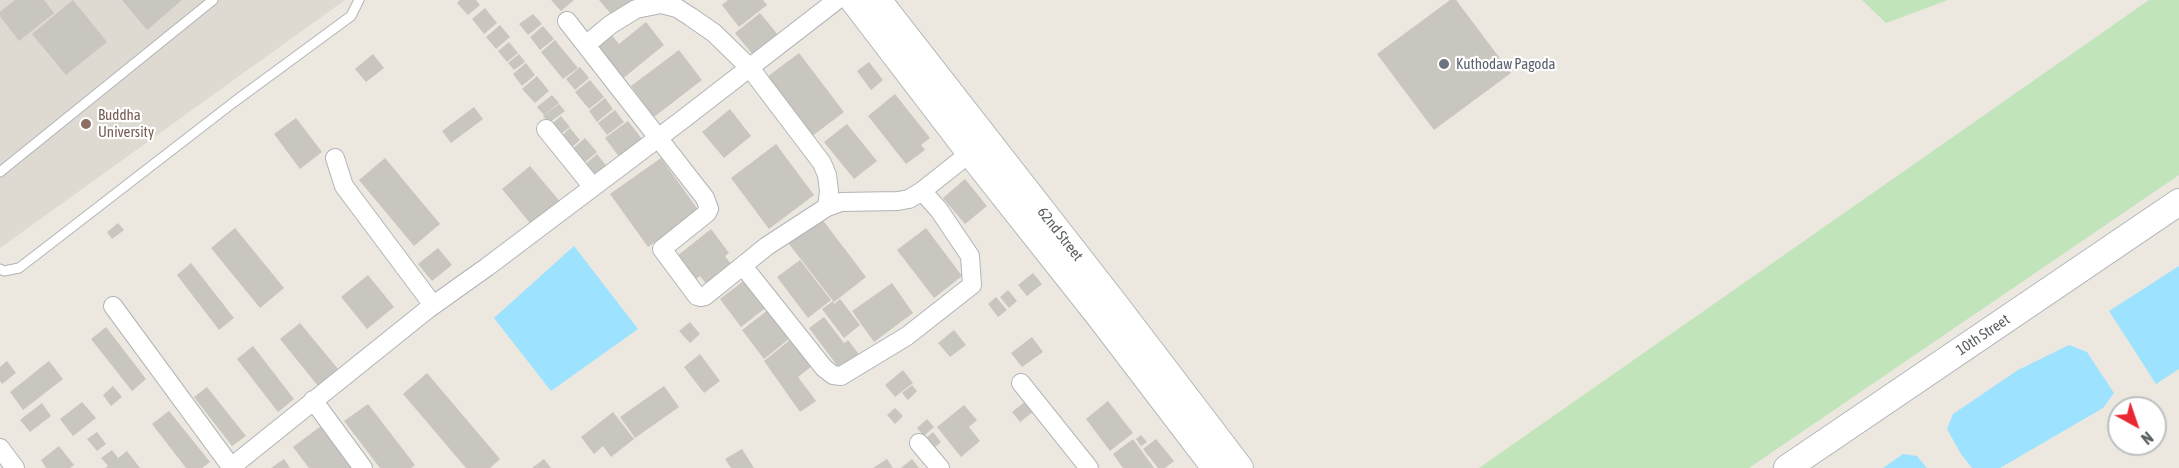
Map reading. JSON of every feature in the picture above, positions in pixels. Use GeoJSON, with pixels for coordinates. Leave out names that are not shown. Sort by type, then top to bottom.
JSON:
{"type":"FeatureCollection","features":[{"type":"Feature","properties":{"kind":"main road","name":"62nd Street"},"geometry":{"type":"LineString","coordinates":[[853,0],[978,147],[1107,310],[1240,468]]}},
{"type":"Feature","properties":{"kind":"main road","name":"62nd Street"},"geometry":{"type":"LineString","coordinates":[[881,1],[978,147]]}},
{"type":"Feature","properties":{"kind":"main road","name":"10th Street"},"geometry":{"type":"LineString","coordinates":[[1787,468],[2179,202]]}},
{"type":"Feature","properties":{"kind":"main road","name":"62nd Street"},"geometry":{"type":"LineString","coordinates":[[1107,310],[1215,468]]}},
{"type":"Feature","properties":{"kind":"street"},"geometry":{"type":"LineString","coordinates":[[113,306],[231,468],[312,400],[433,305],[487,267],[837,0]]}},
{"type":"Feature","properties":{"kind":"street"},"geometry":{"type":"LineString","coordinates":[[586,45],[610,25],[636,9],[661,4],[677,8],[714,33],[750,68],[822,163],[827,174],[829,191],[827,207]]}},
{"type":"Feature","properties":{"kind":"street"},"geometry":{"type":"LineString","coordinates":[[567,21],[705,198],[709,209],[663,249],[697,296],[705,296],[775,241],[827,207],[841,202],[909,199],[978,147]]}},
{"type":"Feature","properties":{"kind":"street"},"geometry":{"type":"LineString","coordinates":[[546,129],[592,186]]}},
{"type":"Feature","properties":{"kind":"street"},"geometry":{"type":"LineString","coordinates":[[335,158],[344,186],[433,305]]}},
{"type":"Feature","properties":{"kind":"street"},"geometry":{"type":"LineString","coordinates":[[743,266],[817,360],[833,375],[841,376],[907,336],[972,285],[970,256],[939,210],[922,191]]}},
{"type":"Feature","properties":{"kind":"street"},"geometry":{"type":"LineString","coordinates":[[1021,383],[1089,468]]}},
{"type":"Feature","properties":{"kind":"street"},"geometry":{"type":"LineString","coordinates":[[312,400],[363,468]]}},
{"type":"Feature","properties":{"kind":"street"},"geometry":{"type":"LineString","coordinates":[[920,443],[940,468]]}},
{"type":"Feature","properties":{"kind":"street"},"geometry":{"type":"LineString","coordinates":[[0,448],[15,468]]}},
{"type":"Feature","properties":{"kind":"lane"},"geometry":{"type":"LineString","coordinates":[[0,269],[4,271],[19,268],[234,102],[351,16],[359,0]]}},
{"type":"Feature","properties":{"kind":"lane"},"geometry":{"type":"LineString","coordinates":[[0,172],[100,93],[209,1]]}},
{"type":"Feature","properties":{"kind":"shaded area","name":"Buddha University"},"geometry":{"type":"Polygon","coordinates":[[[0,0],[345,0],[0,248],[0,0]]]}},
{"type":"Feature","properties":{"kind":"green space"},"geometry":{"type":"Polygon","coordinates":[[[1862,0],[1948,0],[1886,23],[1862,0]]]}},
{"type":"Feature","properties":{"kind":"green space"},"geometry":{"type":"Polygon","coordinates":[[[2149,0],[2179,0],[2179,175],[1749,468],[1479,468],[2149,0]]]}},
{"type":"Feature","properties":{"kind":"water"},"geometry":{"type":"Polygon","coordinates":[[[574,246],[638,329],[551,391],[494,318],[574,246]]]}},
{"type":"Feature","properties":{"kind":"water"},"geometry":{"type":"Polygon","coordinates":[[[2179,266],[2179,369],[2156,384],[2109,311],[2179,266]]]}},
{"type":"Feature","properties":{"kind":"water"},"geometry":{"type":"Polygon","coordinates":[[[2069,345],[2087,352],[2114,393],[2112,396],[2107,396],[2107,403],[2103,408],[2000,468],[1972,468],[1947,429],[1953,414],[2018,370],[2069,345]]]}},
{"type":"Feature","properties":{"kind":"water"},"geometry":{"type":"Polygon","coordinates":[[[1903,454],[1917,456],[1927,468],[1883,468],[1903,454]]]}},
{"type":"Feature","properties":{"kind":"building"},"geometry":{"type":"Polygon","coordinates":[[[15,0],[44,0],[54,13],[19,41],[0,16],[0,12],[15,0]]]}},
{"type":"Feature","properties":{"kind":"building"},"geometry":{"type":"Polygon","coordinates":[[[73,0],[107,42],[66,75],[32,34],[73,0]]]}},
{"type":"Feature","properties":{"kind":"building"},"geometry":{"type":"Polygon","coordinates":[[[122,0],[182,0],[147,30],[122,0]]]}},
{"type":"Feature","properties":{"kind":"building"},"geometry":{"type":"Polygon","coordinates":[[[460,0],[476,0],[480,5],[468,15],[457,3],[460,0]]]}},
{"type":"Feature","properties":{"kind":"building"},"geometry":{"type":"Polygon","coordinates":[[[551,0],[574,0],[561,11],[551,0]]]}},
{"type":"Feature","properties":{"kind":"building"},"geometry":{"type":"Polygon","coordinates":[[[599,0],[633,0],[636,4],[616,20],[599,0]]]}},
{"type":"Feature","properties":{"kind":"building"},"geometry":{"type":"Polygon","coordinates":[[[728,0],[763,0],[767,5],[739,27],[722,5],[728,0]]]}},
{"type":"Feature","properties":{"kind":"building","name":"Kuthodaw Pagoda"},"geometry":{"type":"Polygon","coordinates":[[[1450,0],[1456,0],[1511,73],[1434,130],[1377,54],[1450,0]]]}},
{"type":"Feature","properties":{"kind":"building"},"geometry":{"type":"Polygon","coordinates":[[[485,8],[497,23],[484,34],[472,19],[485,8]]]}},
{"type":"Feature","properties":{"kind":"building"},"geometry":{"type":"Polygon","coordinates":[[[760,13],[779,36],[754,56],[735,33],[760,13]]]}},
{"type":"Feature","properties":{"kind":"building"},"geometry":{"type":"Polygon","coordinates":[[[533,14],[542,24],[528,35],[519,24],[533,14]]]}},
{"type":"Feature","properties":{"kind":"building"},"geometry":{"type":"Polygon","coordinates":[[[646,22],[664,45],[621,80],[595,47],[611,34],[619,44],[646,22]]]}},
{"type":"Feature","properties":{"kind":"building"},"geometry":{"type":"Polygon","coordinates":[[[500,25],[510,37],[496,49],[486,37],[500,25]]]}},
{"type":"Feature","properties":{"kind":"building"},"geometry":{"type":"Polygon","coordinates":[[[543,26],[554,39],[540,50],[530,37],[543,26]]]}},
{"type":"Feature","properties":{"kind":"building"},"geometry":{"type":"Polygon","coordinates":[[[555,40],[578,68],[563,79],[541,52],[555,40]]]}},
{"type":"Feature","properties":{"kind":"building"},"geometry":{"type":"Polygon","coordinates":[[[509,42],[518,53],[507,62],[498,51],[509,42]]]}},
{"type":"Feature","properties":{"kind":"building"},"geometry":{"type":"Polygon","coordinates":[[[679,50],[702,80],[654,117],[631,86],[679,50]]]}},
{"type":"Feature","properties":{"kind":"building"},"geometry":{"type":"Polygon","coordinates":[[[799,53],[844,112],[811,137],[767,77],[799,53]]]}},
{"type":"Feature","properties":{"kind":"building"},"geometry":{"type":"Polygon","coordinates":[[[373,54],[384,68],[366,82],[355,69],[373,54]]]}},
{"type":"Feature","properties":{"kind":"building"},"geometry":{"type":"Polygon","coordinates":[[[519,54],[525,62],[514,70],[508,63],[519,54]]]}},
{"type":"Feature","properties":{"kind":"building"},"geometry":{"type":"Polygon","coordinates":[[[869,62],[883,80],[871,90],[857,71],[869,62]]]}},
{"type":"Feature","properties":{"kind":"building"},"geometry":{"type":"Polygon","coordinates":[[[526,63],[535,75],[522,86],[513,74],[526,63]]]}},
{"type":"Feature","properties":{"kind":"building"},"geometry":{"type":"Polygon","coordinates":[[[580,67],[589,78],[575,90],[566,79],[580,67]]]}},
{"type":"Feature","properties":{"kind":"building"},"geometry":{"type":"Polygon","coordinates":[[[537,76],[549,91],[535,103],[522,89],[537,76]]]}},
{"type":"Feature","properties":{"kind":"building"},"geometry":{"type":"Polygon","coordinates":[[[590,80],[604,97],[589,109],[575,92],[590,80]]]}},
{"type":"Feature","properties":{"kind":"building"},"geometry":{"type":"Polygon","coordinates":[[[895,94],[930,138],[921,145],[925,150],[906,164],[868,116],[895,94]]]}},
{"type":"Feature","properties":{"kind":"building"},"geometry":{"type":"Polygon","coordinates":[[[552,95],[559,103],[544,115],[537,107],[552,95]]]}},
{"type":"Feature","properties":{"kind":"building"},"geometry":{"type":"Polygon","coordinates":[[[605,98],[613,109],[597,122],[589,111],[605,98]]]}},
{"type":"Feature","properties":{"kind":"building"},"geometry":{"type":"Polygon","coordinates":[[[559,104],[565,111],[549,123],[543,116],[559,104]]]}},
{"type":"Feature","properties":{"kind":"building"},"geometry":{"type":"Polygon","coordinates":[[[474,107],[483,119],[451,143],[442,131],[474,107]]]}},
{"type":"Feature","properties":{"kind":"building"},"geometry":{"type":"Polygon","coordinates":[[[730,109],[751,136],[724,158],[702,132],[730,109]]]}},
{"type":"Feature","properties":{"kind":"building"},"geometry":{"type":"Polygon","coordinates":[[[615,110],[624,122],[607,135],[598,123],[615,110]]]}},
{"type":"Feature","properties":{"kind":"building"},"geometry":{"type":"Polygon","coordinates":[[[561,116],[570,127],[558,136],[549,126],[561,116]]]}},
{"type":"Feature","properties":{"kind":"building"},"geometry":{"type":"Polygon","coordinates":[[[296,118],[322,152],[300,169],[274,134],[296,118]]]}},
{"type":"Feature","properties":{"kind":"building"},"geometry":{"type":"Polygon","coordinates":[[[628,121],[646,144],[623,162],[605,138],[628,121]]]}},
{"type":"Feature","properties":{"kind":"building"},"geometry":{"type":"Polygon","coordinates":[[[847,124],[877,161],[854,179],[824,142],[847,124]]]}},
{"type":"Feature","properties":{"kind":"building"},"geometry":{"type":"Polygon","coordinates":[[[570,128],[580,140],[569,150],[559,138],[570,128]]]}},
{"type":"Feature","properties":{"kind":"building"},"geometry":{"type":"Polygon","coordinates":[[[585,138],[597,152],[583,164],[571,150],[585,138]]]}},
{"type":"Feature","properties":{"kind":"building"},"geometry":{"type":"Polygon","coordinates":[[[776,144],[814,195],[769,229],[731,178],[776,144]]]}},
{"type":"Feature","properties":{"kind":"building"},"geometry":{"type":"Polygon","coordinates":[[[597,154],[608,168],[592,181],[581,168],[597,154]]]}},
{"type":"Feature","properties":{"kind":"building"},"geometry":{"type":"Polygon","coordinates":[[[385,158],[440,224],[414,246],[359,180],[385,158]]]}},
{"type":"Feature","properties":{"kind":"building"},"geometry":{"type":"Polygon","coordinates":[[[661,158],[699,211],[648,247],[610,194],[661,158]]]}},
{"type":"Feature","properties":{"kind":"building"},"geometry":{"type":"Polygon","coordinates":[[[530,166],[562,204],[534,228],[502,189],[530,166]]]}},
{"type":"Feature","properties":{"kind":"building"},"geometry":{"type":"Polygon","coordinates":[[[965,179],[987,206],[965,224],[943,198],[965,179]]]}},
{"type":"Feature","properties":{"kind":"building"},"geometry":{"type":"Polygon","coordinates":[[[822,219],[866,277],[834,302],[789,244],[822,219]]]}},
{"type":"Feature","properties":{"kind":"building"},"geometry":{"type":"Polygon","coordinates":[[[118,223],[124,230],[112,239],[107,232],[118,223]]]}},
{"type":"Feature","properties":{"kind":"building"},"geometry":{"type":"Polygon","coordinates":[[[235,228],[284,288],[260,308],[211,248],[235,228]]]}},
{"type":"Feature","properties":{"kind":"building"},"geometry":{"type":"Polygon","coordinates":[[[926,228],[962,276],[934,298],[897,250],[926,228]]]}},
{"type":"Feature","properties":{"kind":"building"},"geometry":{"type":"Polygon","coordinates":[[[711,229],[729,253],[725,256],[733,267],[708,286],[700,276],[695,280],[677,256],[711,229]]]}},
{"type":"Feature","properties":{"kind":"building"},"geometry":{"type":"Polygon","coordinates":[[[438,248],[452,265],[432,281],[418,264],[438,248]]]}},
{"type":"Feature","properties":{"kind":"building"},"geometry":{"type":"Polygon","coordinates":[[[800,260],[831,300],[808,318],[777,277],[800,260]]]}},
{"type":"Feature","properties":{"kind":"building"},"geometry":{"type":"Polygon","coordinates":[[[191,263],[234,318],[219,330],[177,275],[191,263]]]}},
{"type":"Feature","properties":{"kind":"building"},"geometry":{"type":"Polygon","coordinates":[[[1033,273],[1042,284],[1027,296],[1018,285],[1033,273]]]}},
{"type":"Feature","properties":{"kind":"building"},"geometry":{"type":"Polygon","coordinates":[[[368,275],[394,307],[367,329],[341,297],[368,275]]]}},
{"type":"Feature","properties":{"kind":"building"},"geometry":{"type":"Polygon","coordinates":[[[746,279],[768,306],[741,327],[720,299],[746,279]]]}},
{"type":"Feature","properties":{"kind":"building"},"geometry":{"type":"Polygon","coordinates":[[[892,283],[913,313],[874,342],[852,311],[892,283]]]}},
{"type":"Feature","properties":{"kind":"building"},"geometry":{"type":"Polygon","coordinates":[[[1008,290],[1017,301],[1009,308],[1000,297],[1008,290]]]}},
{"type":"Feature","properties":{"kind":"building"},"geometry":{"type":"Polygon","coordinates":[[[996,297],[1007,310],[998,317],[988,304],[996,297]]]}},
{"type":"Feature","properties":{"kind":"building"},"geometry":{"type":"Polygon","coordinates":[[[840,299],[860,325],[844,338],[822,309],[840,299]]]}},
{"type":"Feature","properties":{"kind":"building"},"geometry":{"type":"Polygon","coordinates":[[[768,310],[790,338],[764,359],[742,330],[768,310]]]}},
{"type":"Feature","properties":{"kind":"building"},"geometry":{"type":"Polygon","coordinates":[[[824,317],[844,343],[848,340],[861,357],[842,372],[809,328],[824,317]]]}},
{"type":"Feature","properties":{"kind":"building"},"geometry":{"type":"Polygon","coordinates":[[[690,322],[700,334],[690,343],[679,331],[690,322]]]}},
{"type":"Feature","properties":{"kind":"building"},"geometry":{"type":"Polygon","coordinates":[[[300,323],[338,369],[318,386],[280,339],[300,323]]]}},
{"type":"Feature","properties":{"kind":"building"},"geometry":{"type":"Polygon","coordinates":[[[106,327],[146,379],[132,391],[91,339],[106,327]]]}},
{"type":"Feature","properties":{"kind":"building"},"geometry":{"type":"Polygon","coordinates":[[[954,330],[966,345],[950,357],[938,343],[954,330]]]}},
{"type":"Feature","properties":{"kind":"building"},"geometry":{"type":"Polygon","coordinates":[[[1032,337],[1043,352],[1022,367],[1011,353],[1032,337]]]}},
{"type":"Feature","properties":{"kind":"building"},"geometry":{"type":"Polygon","coordinates":[[[791,339],[812,366],[798,377],[816,401],[800,412],[764,361],[791,339]]]}},
{"type":"Feature","properties":{"kind":"building"},"geometry":{"type":"Polygon","coordinates":[[[253,346],[294,399],[278,412],[237,359],[253,346]]]}},
{"type":"Feature","properties":{"kind":"building"},"geometry":{"type":"Polygon","coordinates":[[[700,354],[720,381],[704,393],[684,367],[700,354]]]}},
{"type":"Feature","properties":{"kind":"building"},"geometry":{"type":"Polygon","coordinates":[[[7,361],[16,373],[2,384],[0,367],[7,361]]]}},
{"type":"Feature","properties":{"kind":"building"},"geometry":{"type":"Polygon","coordinates":[[[49,361],[63,379],[23,410],[10,392],[49,361]]]}},
{"type":"Feature","properties":{"kind":"building"},"geometry":{"type":"Polygon","coordinates":[[[903,370],[913,383],[895,397],[885,385],[903,370]]]}},
{"type":"Feature","properties":{"kind":"building"},"geometry":{"type":"Polygon","coordinates":[[[427,373],[500,459],[490,468],[466,468],[403,394],[427,373]]]}},
{"type":"Feature","properties":{"kind":"building"},"geometry":{"type":"Polygon","coordinates":[[[912,385],[917,391],[908,400],[902,393],[912,385]]]}},
{"type":"Feature","properties":{"kind":"building"},"geometry":{"type":"Polygon","coordinates":[[[113,386],[122,397],[111,406],[103,395],[113,386]]]}},
{"type":"Feature","properties":{"kind":"building"},"geometry":{"type":"Polygon","coordinates":[[[664,386],[679,407],[635,438],[620,417],[664,386]]]}},
{"type":"Feature","properties":{"kind":"building"},"geometry":{"type":"Polygon","coordinates":[[[207,387],[246,436],[232,446],[194,397],[207,387]]]}},
{"type":"Feature","properties":{"kind":"building"},"geometry":{"type":"Polygon","coordinates":[[[1026,401],[1034,411],[1020,422],[1012,412],[1026,401]]]}},
{"type":"Feature","properties":{"kind":"building"},"geometry":{"type":"Polygon","coordinates":[[[1108,401],[1133,433],[1110,451],[1086,419],[1108,401]]]}},
{"type":"Feature","properties":{"kind":"building"},"geometry":{"type":"Polygon","coordinates":[[[82,402],[96,418],[73,436],[60,419],[82,402]]]}},
{"type":"Feature","properties":{"kind":"building"},"geometry":{"type":"Polygon","coordinates":[[[42,403],[51,416],[30,432],[20,420],[42,403]]]}},
{"type":"Feature","properties":{"kind":"building"},"geometry":{"type":"Polygon","coordinates":[[[368,404],[415,465],[411,468],[380,468],[344,421],[368,404]]]}},
{"type":"Feature","properties":{"kind":"building"},"geometry":{"type":"Polygon","coordinates":[[[964,405],[977,420],[969,427],[980,441],[961,457],[937,427],[964,405]]]}},
{"type":"Feature","properties":{"kind":"building"},"geometry":{"type":"Polygon","coordinates":[[[895,408],[903,416],[895,424],[887,415],[895,408]]]}},
{"type":"Feature","properties":{"kind":"building"},"geometry":{"type":"Polygon","coordinates":[[[169,411],[210,462],[202,468],[186,468],[152,424],[169,411]]]}},
{"type":"Feature","properties":{"kind":"building"},"geometry":{"type":"Polygon","coordinates":[[[613,412],[634,439],[611,457],[603,446],[594,454],[581,437],[613,412]]]}},
{"type":"Feature","properties":{"kind":"building"},"geometry":{"type":"Polygon","coordinates":[[[927,419],[934,427],[924,436],[917,428],[927,419]]]}},
{"type":"Feature","properties":{"kind":"building"},"geometry":{"type":"Polygon","coordinates":[[[321,426],[352,468],[309,468],[293,447],[321,426]]]}},
{"type":"Feature","properties":{"kind":"building"},"geometry":{"type":"Polygon","coordinates":[[[97,432],[106,444],[97,451],[87,439],[97,432]]]}},
{"type":"Feature","properties":{"kind":"building"},"geometry":{"type":"Polygon","coordinates":[[[933,432],[941,442],[934,448],[926,438],[933,432]]]}},
{"type":"Feature","properties":{"kind":"building"},"geometry":{"type":"Polygon","coordinates":[[[1141,435],[1147,442],[1141,446],[1136,439],[1141,435]]]}},
{"type":"Feature","properties":{"kind":"building"},"geometry":{"type":"Polygon","coordinates":[[[1133,439],[1154,468],[1123,468],[1113,454],[1133,439]]]}},
{"type":"Feature","properties":{"kind":"building"},"geometry":{"type":"Polygon","coordinates":[[[1156,439],[1174,461],[1165,468],[1158,468],[1143,449],[1156,439]]]}},
{"type":"Feature","properties":{"kind":"building"},"geometry":{"type":"Polygon","coordinates":[[[59,446],[74,465],[70,468],[46,468],[41,460],[59,446]]]}},
{"type":"Feature","properties":{"kind":"building"},"geometry":{"type":"Polygon","coordinates":[[[742,449],[754,468],[731,468],[725,459],[742,449]]]}},
{"type":"Feature","properties":{"kind":"building"},"geometry":{"type":"Polygon","coordinates":[[[112,450],[118,458],[127,451],[140,468],[105,468],[108,466],[101,458],[112,450]]]}},
{"type":"Feature","properties":{"kind":"building"},"geometry":{"type":"Polygon","coordinates":[[[284,459],[290,468],[271,468],[284,459]]]}},
{"type":"Feature","properties":{"kind":"building"},"geometry":{"type":"Polygon","coordinates":[[[544,459],[551,468],[532,468],[544,459]]]}},
{"type":"Feature","properties":{"kind":"building"},"geometry":{"type":"Polygon","coordinates":[[[887,459],[893,468],[873,468],[887,459]]]}},
{"type":"Feature","properties":{"kind":"building"},"geometry":{"type":"Polygon","coordinates":[[[912,459],[919,468],[901,468],[912,459]]]}},
{"type":"Feature","properties":{"kind":"place","name":"Kuthodaw Pagoda"},"geometry":{"type":"Point","coordinates":[1444,64]}},
{"type":"Feature","properties":{"kind":"place","name":"Buddha University"},"geometry":{"type":"Point","coordinates":[86,124]}}]}
